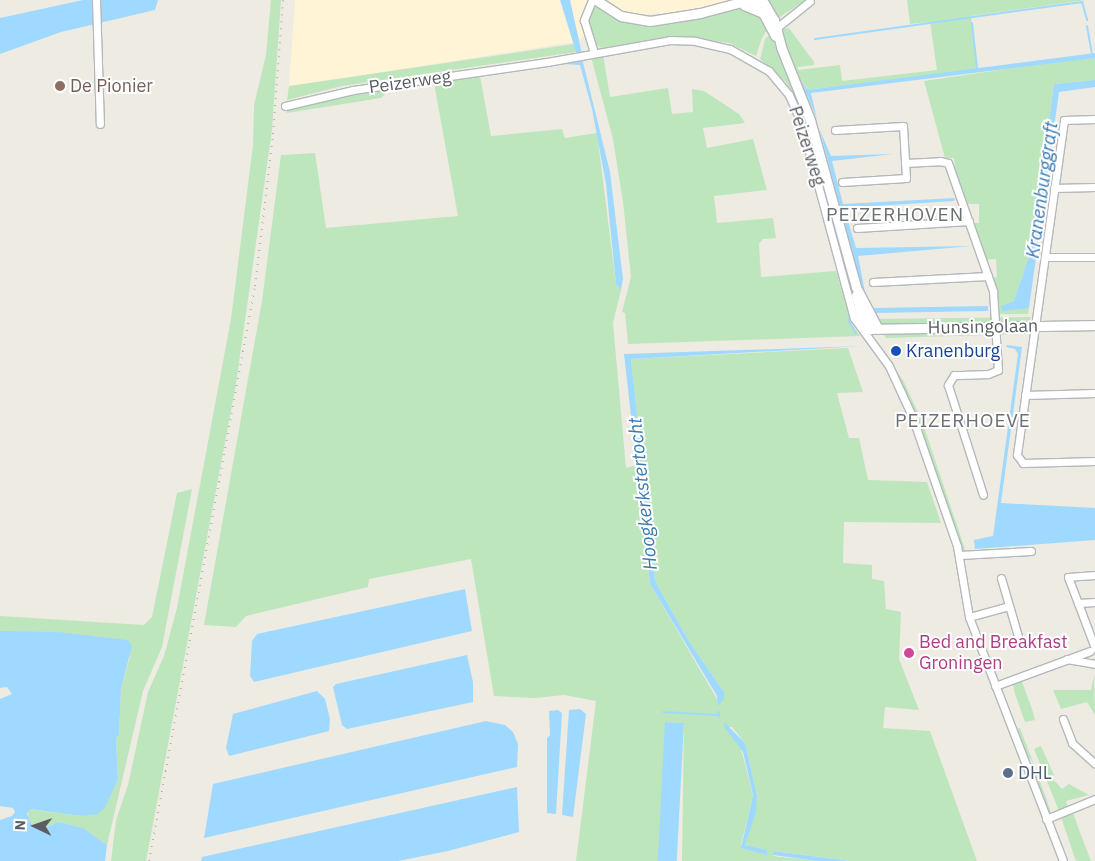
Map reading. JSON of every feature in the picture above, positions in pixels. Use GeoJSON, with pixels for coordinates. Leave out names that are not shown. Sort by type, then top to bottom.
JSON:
{"type":"FeatureCollection","features":[{"type":"Feature","properties":{"kind":"street"},"geometry":{"type":"LineString","coordinates":[[96,0],[100,124]]}},
{"type":"Feature","properties":{"kind":"street","name":"Peizerweg"},"geometry":{"type":"LineString","coordinates":[[594,52],[584,20],[585,11],[594,0],[621,16],[650,21],[749,1],[764,3],[810,120],[844,258],[854,318],[889,366],[912,416],[960,556],[969,617],[1062,861]]}},
{"type":"Feature","properties":{"kind":"street"},"geometry":{"type":"LineString","coordinates":[[774,30],[810,0]]}},
{"type":"Feature","properties":{"kind":"street","name":"Peizerweg"},"geometry":{"type":"LineString","coordinates":[[285,106],[352,90],[580,56],[663,40],[689,40],[730,49],[769,71],[796,107],[844,258],[856,287],[859,311],[874,329]]}},
{"type":"Feature","properties":{"kind":"street"},"geometry":{"type":"LineString","coordinates":[[1095,119],[1064,120],[1025,395],[1018,460],[1095,461]]}},
{"type":"Feature","properties":{"kind":"street"},"geometry":{"type":"LineString","coordinates":[[835,130],[903,126],[906,178],[842,182]]}},
{"type":"Feature","properties":{"kind":"street"},"geometry":{"type":"LineString","coordinates":[[905,163],[946,161],[988,276],[997,327],[998,370],[988,374],[954,375],[948,385],[983,495]]}},
{"type":"Feature","properties":{"kind":"street"},"geometry":{"type":"LineString","coordinates":[[1054,188],[1095,187]]}},
{"type":"Feature","properties":{"kind":"street"},"geometry":{"type":"LineString","coordinates":[[857,228],[969,221]]}},
{"type":"Feature","properties":{"kind":"street"},"geometry":{"type":"LineString","coordinates":[[1045,257],[1095,257]]}},
{"type":"Feature","properties":{"kind":"street"},"geometry":{"type":"LineString","coordinates":[[873,282],[988,276]]}},
{"type":"Feature","properties":{"kind":"street","name":"Hunsingolaan"},"geometry":{"type":"LineString","coordinates":[[874,329],[1095,325]]}},
{"type":"Feature","properties":{"kind":"street"},"geometry":{"type":"LineString","coordinates":[[1025,395],[1095,393]]}},
{"type":"Feature","properties":{"kind":"street"},"geometry":{"type":"LineString","coordinates":[[960,556],[1031,551]]}},
{"type":"Feature","properties":{"kind":"street"},"geometry":{"type":"LineString","coordinates":[[995,686],[1092,650],[1068,577],[1095,576]]}},
{"type":"Feature","properties":{"kind":"street"},"geometry":{"type":"LineString","coordinates":[[1001,578],[1018,636]]}},
{"type":"Feature","properties":{"kind":"street"},"geometry":{"type":"LineString","coordinates":[[1078,603],[1095,602]]}},
{"type":"Feature","properties":{"kind":"street"},"geometry":{"type":"LineString","coordinates":[[969,617],[1009,606]]}},
{"type":"Feature","properties":{"kind":"street"},"geometry":{"type":"LineString","coordinates":[[1067,659],[1095,664]]}},
{"type":"Feature","properties":{"kind":"street"},"geometry":{"type":"LineString","coordinates":[[1063,719],[1072,743],[1095,764]]}},
{"type":"Feature","properties":{"kind":"street"},"geometry":{"type":"LineString","coordinates":[[1046,818],[1095,799]]}},
{"type":"Feature","properties":{"kind":"shaded area"},"geometry":{"type":"Polygon","coordinates":[[[295,0],[740,0],[694,11],[634,15],[605,25],[574,42],[289,87],[295,0]]]}},
{"type":"Feature","properties":{"kind":"green space"},"geometry":{"type":"Polygon","coordinates":[[[271,0],[281,0],[272,130],[236,384],[146,861],[111,861],[116,820],[128,785],[148,692],[164,656],[177,608],[231,319],[253,145],[254,105],[266,55],[271,0]]]}},
{"type":"Feature","properties":{"kind":"green space"},"geometry":{"type":"Polygon","coordinates":[[[755,0],[806,0],[772,22],[762,38],[756,56],[729,43],[681,37],[602,48],[596,45],[588,18],[594,4],[623,20],[639,24],[662,25],[746,7],[755,0]]]}},
{"type":"Feature","properties":{"kind":"green space"},"geometry":{"type":"Polygon","coordinates":[[[907,0],[1086,0],[971,16],[978,69],[807,90],[801,78],[816,119],[813,120],[781,39],[780,30],[789,28],[814,62],[814,65],[798,67],[798,70],[840,65],[842,81],[937,70],[930,22],[910,24],[907,0]]]}},
{"type":"Feature","properties":{"kind":"green space"},"geometry":{"type":"Polygon","coordinates":[[[771,34],[796,99],[786,82],[760,59],[765,39],[771,34]]]}},
{"type":"Feature","properties":{"kind":"green space"},"geometry":{"type":"Polygon","coordinates":[[[574,44],[576,52],[342,86],[287,100],[289,86],[574,44]]]}},
{"type":"Feature","properties":{"kind":"green space"},"geometry":{"type":"Polygon","coordinates":[[[603,54],[610,97],[668,88],[672,114],[693,112],[692,89],[704,91],[739,114],[745,123],[703,128],[707,148],[753,139],[767,190],[714,196],[717,223],[773,218],[776,238],[763,239],[759,244],[761,277],[836,271],[851,323],[860,336],[628,344],[625,313],[622,312],[631,277],[623,202],[613,139],[591,57],[603,54]]]}},
{"type":"Feature","properties":{"kind":"green space"},"geometry":{"type":"Polygon","coordinates":[[[1095,56],[1095,80],[1054,84],[1032,247],[1014,301],[1002,306],[1029,308],[1028,314],[998,314],[991,278],[997,277],[996,259],[985,260],[972,223],[979,223],[979,204],[965,204],[956,176],[954,158],[945,158],[924,81],[1095,56]]]}},
{"type":"Feature","properties":{"kind":"green space"},"geometry":{"type":"Polygon","coordinates":[[[480,76],[491,136],[562,129],[565,138],[597,133],[616,284],[621,290],[613,323],[626,468],[636,465],[650,584],[717,699],[724,692],[690,643],[655,581],[631,359],[848,348],[863,392],[837,393],[849,438],[859,438],[868,480],[927,482],[941,523],[844,522],[843,563],[872,565],[872,579],[884,581],[886,609],[901,612],[899,659],[919,710],[885,707],[883,728],[930,731],[977,861],[851,861],[774,851],[773,856],[816,861],[682,861],[684,723],[666,722],[664,861],[576,861],[596,701],[564,695],[535,698],[494,696],[471,559],[369,579],[368,587],[246,616],[236,627],[204,625],[262,301],[281,155],[315,153],[326,228],[458,216],[434,83],[480,76]],[[724,727],[740,745],[753,795],[741,845],[766,855],[767,850],[745,845],[757,795],[745,743],[732,727],[724,727]]]}},
{"type":"Feature","properties":{"kind":"green space"},"geometry":{"type":"Polygon","coordinates":[[[385,88],[388,91],[381,98],[287,113],[287,106],[385,88]]]}},
{"type":"Feature","properties":{"kind":"green space"},"geometry":{"type":"Polygon","coordinates":[[[1031,317],[1029,322],[881,325],[874,319],[1031,317]]]}},
{"type":"Feature","properties":{"kind":"green space"},"geometry":{"type":"Polygon","coordinates":[[[1029,330],[1029,334],[886,338],[882,332],[1029,330]]]}},
{"type":"Feature","properties":{"kind":"green space"},"geometry":{"type":"Polygon","coordinates":[[[877,341],[904,382],[922,421],[966,552],[961,550],[906,394],[877,341]]]}},
{"type":"Feature","properties":{"kind":"green space"},"geometry":{"type":"Polygon","coordinates":[[[192,489],[162,647],[143,691],[107,845],[82,828],[58,822],[47,827],[31,825],[27,820],[29,809],[81,816],[118,779],[116,739],[119,734],[121,689],[130,656],[0,631],[0,616],[144,625],[152,617],[177,493],[192,489]]]}},
{"type":"Feature","properties":{"kind":"green space"},"geometry":{"type":"Polygon","coordinates":[[[1094,675],[1095,715],[1087,702],[1061,709],[1053,690],[1091,690],[1094,675]]]}},
{"type":"Feature","properties":{"kind":"green space"},"geometry":{"type":"Polygon","coordinates":[[[1021,679],[1035,720],[1025,722],[1015,694],[1012,682],[1021,679]]]}},
{"type":"Feature","properties":{"kind":"green space"},"geometry":{"type":"Polygon","coordinates":[[[1020,728],[1051,812],[1047,812],[1032,777],[1037,775],[1031,759],[1026,761],[1014,730],[1020,728]]]}},
{"type":"Feature","properties":{"kind":"green space"},"geometry":{"type":"Polygon","coordinates":[[[1041,746],[1054,775],[1052,778],[1062,789],[1069,784],[1089,795],[1066,801],[1068,807],[1059,811],[1034,749],[1041,746]]]}},
{"type":"Feature","properties":{"kind":"green space"},"geometry":{"type":"Polygon","coordinates":[[[1073,812],[1091,861],[1076,861],[1061,817],[1073,812]]]}},
{"type":"Feature","properties":{"kind":"water"},"geometry":{"type":"Polygon","coordinates":[[[83,0],[158,0],[155,10],[61,32],[0,54],[0,18],[83,0]]]}},
{"type":"Feature","properties":{"kind":"water"},"geometry":{"type":"Polygon","coordinates":[[[560,0],[570,0],[582,54],[576,52],[560,0]]]}},
{"type":"Feature","properties":{"kind":"water"},"geometry":{"type":"Polygon","coordinates":[[[1095,53],[1095,58],[811,93],[817,119],[800,78],[807,90],[1095,53]]]}},
{"type":"Feature","properties":{"kind":"water"},"geometry":{"type":"Polygon","coordinates":[[[582,58],[610,172],[623,279],[621,290],[616,284],[606,184],[592,109],[580,65],[561,64],[582,58]]]}},
{"type":"Feature","properties":{"kind":"water"},"geometry":{"type":"Polygon","coordinates":[[[1095,80],[1095,87],[1059,92],[1029,308],[1002,311],[1001,306],[1014,301],[1032,247],[1054,84],[1095,80]]]}},
{"type":"Feature","properties":{"kind":"water"},"geometry":{"type":"Polygon","coordinates":[[[819,128],[831,156],[893,154],[832,161],[843,204],[955,198],[954,201],[844,208],[856,248],[972,246],[858,256],[865,292],[873,308],[988,306],[988,311],[873,313],[864,297],[819,128]]]}},
{"type":"Feature","properties":{"kind":"water"},"geometry":{"type":"Polygon","coordinates":[[[1007,345],[1022,347],[1001,503],[1095,508],[1095,540],[975,549],[974,540],[993,536],[1018,354],[1015,349],[1006,347],[1007,345]]]}},
{"type":"Feature","properties":{"kind":"water"},"geometry":{"type":"Polygon","coordinates":[[[863,346],[631,359],[655,581],[690,643],[724,692],[724,699],[718,706],[717,696],[650,584],[624,354],[863,346]]]}},
{"type":"Feature","properties":{"kind":"water"},"geometry":{"type":"Polygon","coordinates":[[[465,589],[472,631],[254,682],[250,676],[252,641],[257,634],[465,589]]]}},
{"type":"Feature","properties":{"kind":"water"},"geometry":{"type":"Polygon","coordinates":[[[0,631],[58,632],[128,640],[132,646],[121,689],[119,734],[116,739],[118,779],[105,808],[97,814],[81,816],[30,809],[27,814],[32,825],[47,827],[58,822],[83,828],[107,845],[105,861],[0,861],[0,820],[12,816],[15,812],[13,808],[0,806],[0,699],[12,694],[7,687],[0,688],[0,631]]]}},
{"type":"Feature","properties":{"kind":"water"},"geometry":{"type":"Polygon","coordinates":[[[467,655],[473,682],[473,702],[347,729],[342,725],[333,687],[336,684],[467,655]]]}},
{"type":"Feature","properties":{"kind":"water"},"geometry":{"type":"Polygon","coordinates":[[[317,691],[325,699],[330,719],[329,731],[229,756],[226,748],[233,714],[317,691]]]}},
{"type":"Feature","properties":{"kind":"water"},"geometry":{"type":"Polygon","coordinates":[[[580,709],[586,714],[573,817],[562,815],[569,710],[580,709]]]}},
{"type":"Feature","properties":{"kind":"water"},"geometry":{"type":"Polygon","coordinates":[[[558,710],[562,713],[556,814],[547,813],[547,738],[550,735],[549,711],[558,710]]]}},
{"type":"Feature","properties":{"kind":"water"},"geometry":{"type":"Polygon","coordinates":[[[486,721],[505,725],[513,732],[518,744],[517,767],[204,838],[213,784],[486,721]]]}},
{"type":"Feature","properties":{"kind":"water"},"geometry":{"type":"Polygon","coordinates":[[[665,722],[684,723],[677,861],[658,861],[665,722]]]}},
{"type":"Feature","properties":{"kind":"water"},"geometry":{"type":"Polygon","coordinates":[[[725,723],[745,743],[757,795],[756,812],[745,845],[767,850],[767,855],[741,848],[753,795],[743,752],[724,727],[725,723]]]}},
{"type":"Feature","properties":{"kind":"water"},"geometry":{"type":"Polygon","coordinates":[[[517,787],[519,832],[448,851],[398,861],[201,861],[202,857],[517,787]]]}},
{"type":"Feature","properties":{"kind":"water"},"geometry":{"type":"Polygon","coordinates":[[[773,851],[851,861],[816,861],[773,855],[773,851]]]}},
{"type":"Feature","properties":{"kind":"waterway"},"geometry":{"type":"LineString","coordinates":[[815,39],[1082,2],[1087,20]]}},
{"type":"Feature","properties":{"kind":"waterway"},"geometry":{"type":"LineString","coordinates":[[972,23],[977,69]]}},
{"type":"Feature","properties":{"kind":"waterway"},"geometry":{"type":"LineString","coordinates":[[1087,26],[1092,55]]}},
{"type":"Feature","properties":{"kind":"waterway","name":"Kranenburggraft"},"geometry":{"type":"LineString","coordinates":[[848,320],[856,334]]}},
{"type":"Feature","properties":{"kind":"waterway"},"geometry":{"type":"LineString","coordinates":[[663,712],[718,715]]}},
{"type":"Feature","properties":{"kind":"waterway","name":"Hoogkerkstertocht"},"geometry":{"type":"LineString","coordinates":[[718,712],[720,717]]}},
{"type":"Feature","properties":{"kind":"railway"},"geometry":{"type":"LineString","coordinates":[[149,861],[255,286],[273,134],[283,0]]}},
{"type":"Feature","properties":{"kind":"place","name":"De Pionier"},"geometry":{"type":"Point","coordinates":[60,86]}},
{"type":"Feature","properties":{"kind":"place","name":"Kranenburg"},"geometry":{"type":"Point","coordinates":[896,351]}},
{"type":"Feature","properties":{"kind":"place","name":"Bed and Breakfast Groningen"},"geometry":{"type":"Point","coordinates":[909,653]}},
{"type":"Feature","properties":{"kind":"place","name":"DHL"},"geometry":{"type":"Point","coordinates":[1008,773]}},
{"type":"Feature","properties":{"kind":"district","name":"PEIZERHOVEN"},"geometry":{"type":"Point","coordinates":[895,215]}},
{"type":"Feature","properties":{"kind":"district","name":"PEIZERHOEVE"},"geometry":{"type":"Point","coordinates":[963,421]}}]}
